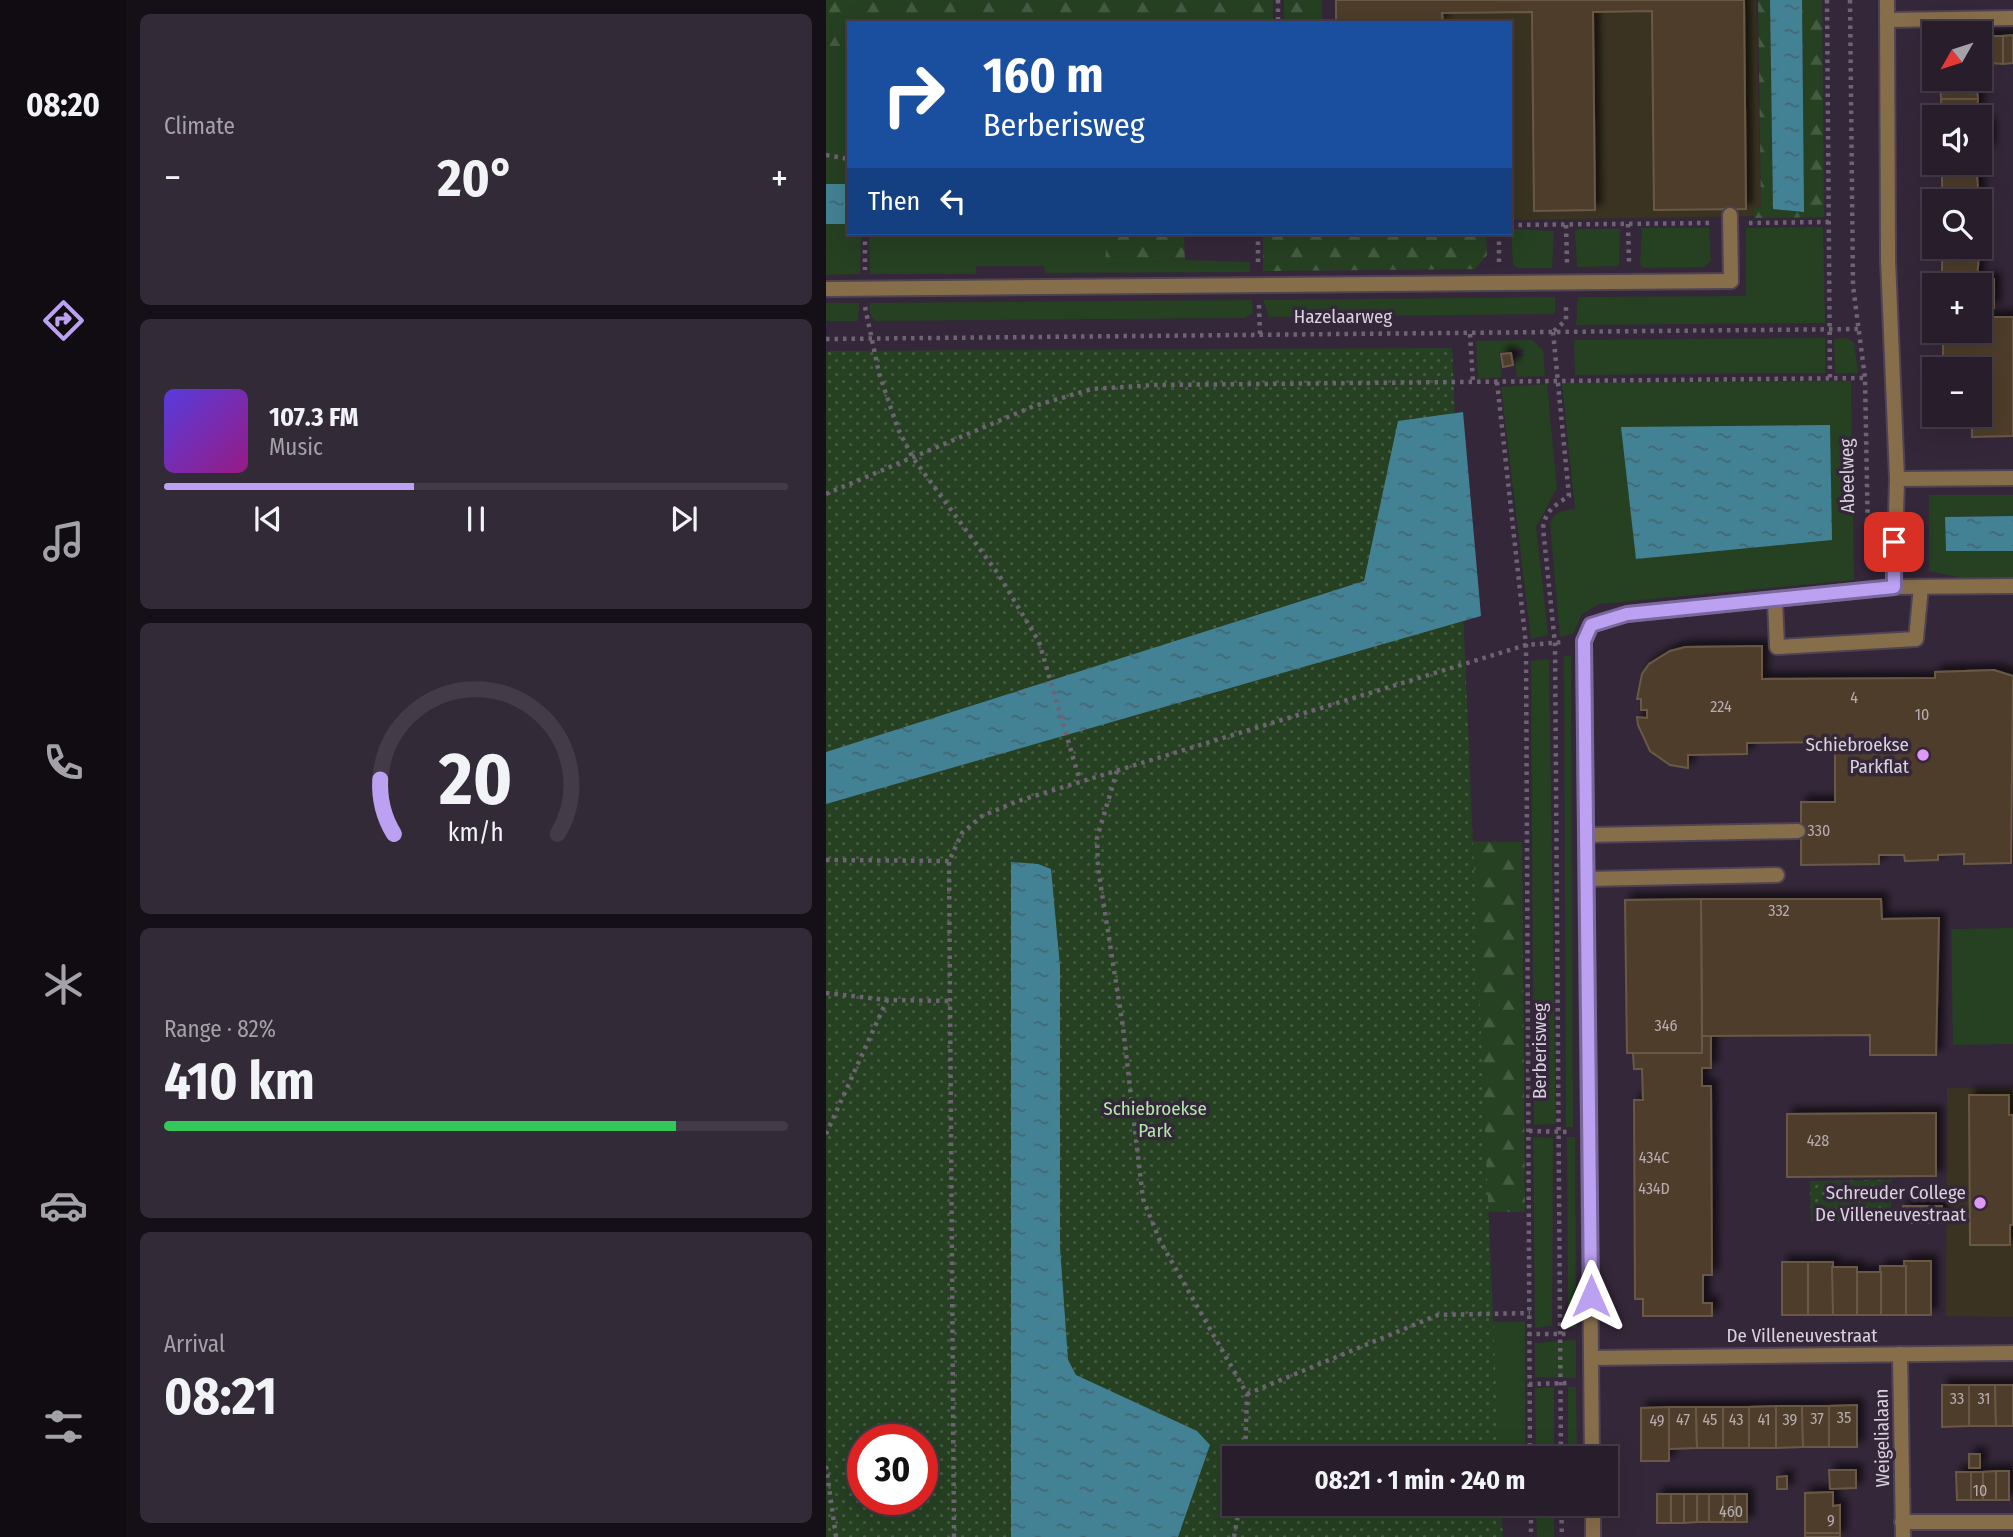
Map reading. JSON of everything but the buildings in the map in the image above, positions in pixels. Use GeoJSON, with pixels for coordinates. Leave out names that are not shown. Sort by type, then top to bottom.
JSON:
{"type":"FeatureCollection","features":[{"type":"Feature","properties":{"kind":"street"},"geometry":{"type":"LineString","coordinates":[[1887,0],[1888,260],[1897,479],[1894,587]]}},
{"type":"Feature","properties":{"kind":"street"},"geometry":{"type":"LineString","coordinates":[[1887,20],[2013,18]]}},
{"type":"Feature","properties":{"kind":"street","name":"Hazelaarweg"},"geometry":{"type":"LineString","coordinates":[[826,289],[1731,281],[1730,219]]}},
{"type":"Feature","properties":{"kind":"street"},"geometry":{"type":"LineString","coordinates":[[1897,479],[2013,478]]}},
{"type":"Feature","properties":{"kind":"street"},"geometry":{"type":"LineString","coordinates":[[1592,1446],[1584,641],[1591,625],[1627,614],[1894,587],[2013,586]]}},
{"type":"Feature","properties":{"kind":"street"},"geometry":{"type":"LineString","coordinates":[[1774,600],[1777,647],[1916,639],[1921,587]]}},
{"type":"Feature","properties":{"kind":"street"},"geometry":{"type":"LineString","coordinates":[[1587,835],[1798,831]]}},
{"type":"Feature","properties":{"kind":"street"},"geometry":{"type":"LineString","coordinates":[[1588,879],[1777,875]]}},
{"type":"Feature","properties":{"kind":"street","name":"De Villeneuvestraat"},"geometry":{"type":"LineString","coordinates":[[1591,1358],[2013,1353]]}},
{"type":"Feature","properties":{"kind":"street","name":"Weigelialaan"},"geometry":{"type":"LineString","coordinates":[[1900,1354],[1902,1530],[2013,1522]]}},
{"type":"Feature","properties":{"kind":"street"},"geometry":{"type":"LineString","coordinates":[[1593,1516],[1593,1537]]}},
{"type":"Feature","properties":{"kind":"path"},"geometry":{"type":"LineString","coordinates":[[1278,0],[1278,21]]}},
{"type":"Feature","properties":{"kind":"path"},"geometry":{"type":"LineString","coordinates":[[1827,0],[1830,378]]}},
{"type":"Feature","properties":{"kind":"path","name":"Abeelweg"},"geometry":{"type":"LineString","coordinates":[[1850,0],[1853,286],[1865,378],[1868,539],[1874,551]]}},
{"type":"Feature","properties":{"kind":"path"},"geometry":{"type":"LineString","coordinates":[[826,155],[847,159]]}},
{"type":"Feature","properties":{"kind":"path"},"geometry":{"type":"LineString","coordinates":[[1512,225],[1629,224],[1730,219],[1829,222]]}},
{"type":"Feature","properties":{"kind":"path"},"geometry":{"type":"LineString","coordinates":[[1629,224],[1629,281]]}},
{"type":"Feature","properties":{"kind":"path"},"geometry":{"type":"LineString","coordinates":[[1499,235],[1499,283]]}},
{"type":"Feature","properties":{"kind":"path","name":"Hazelaarweg"},"geometry":{"type":"LineString","coordinates":[[826,339],[1860,329]]}},
{"type":"Feature","properties":{"kind":"path"},"geometry":{"type":"LineString","coordinates":[[1553,332],[1556,379]]}},
{"type":"Feature","properties":{"kind":"path"},"geometry":{"type":"LineString","coordinates":[[1470,334],[1473,382]]}},
{"type":"Feature","properties":{"kind":"path"},"geometry":{"type":"LineString","coordinates":[[872,338],[898,429],[913,457],[999,575],[1039,642],[1080,780]]}},
{"type":"Feature","properties":{"kind":"path"},"geometry":{"type":"LineString","coordinates":[[826,494],[1034,406],[1092,389],[1155,385],[1497,382],[1556,379],[1865,378]]}},
{"type":"Feature","properties":{"kind":"path","name":"Berberisweg"},"geometry":{"type":"LineString","coordinates":[[1556,379],[1569,496],[1550,508],[1544,518],[1555,644],[1561,1446]]}},
{"type":"Feature","properties":{"kind":"path"},"geometry":{"type":"LineString","coordinates":[[1497,382],[1526,645],[1530,1446]]}},
{"type":"Feature","properties":{"kind":"path"},"geometry":{"type":"LineString","coordinates":[[954,1537],[949,861],[962,833],[982,816],[1080,780],[1526,645],[1555,644]]}},
{"type":"Feature","properties":{"kind":"path"},"geometry":{"type":"LineString","coordinates":[[1117,770],[1097,838],[1098,868],[1124,1027],[1143,1199],[1160,1241],[1247,1394],[1245,1446]]}},
{"type":"Feature","properties":{"kind":"path"},"geometry":{"type":"LineString","coordinates":[[826,860],[949,861]]}},
{"type":"Feature","properties":{"kind":"path"},"geometry":{"type":"LineString","coordinates":[[826,993],[887,1000],[951,1001]]}},
{"type":"Feature","properties":{"kind":"path"},"geometry":{"type":"LineString","coordinates":[[826,1134],[887,1000]]}},
{"type":"Feature","properties":{"kind":"path"},"geometry":{"type":"LineString","coordinates":[[1529,1131],[1590,1132]]}},
{"type":"Feature","properties":{"kind":"path"},"geometry":{"type":"LineString","coordinates":[[1247,1394],[1438,1315],[1530,1313]]}},
{"type":"Feature","properties":{"kind":"path"},"geometry":{"type":"LineString","coordinates":[[1528,1334],[1592,1334]]}},
{"type":"Feature","properties":{"kind":"path"},"geometry":{"type":"LineString","coordinates":[[1529,1384],[1592,1383]]}},
{"type":"Feature","properties":{"kind":"path"},"geometry":{"type":"LineString","coordinates":[[826,1466],[836,1537]]}},
{"type":"Feature","properties":{"kind":"path"},"geometry":{"type":"LineString","coordinates":[[1234,1537],[1238,1516]]}},
{"type":"Feature","properties":{"kind":"path"},"geometry":{"type":"LineString","coordinates":[[1531,1516],[1531,1537]]}},
{"type":"Feature","properties":{"kind":"path"},"geometry":{"type":"LineString","coordinates":[[1561,1516],[1562,1537]]}},
{"type":"Feature","properties":{"kind":"shaded area"},"geometry":{"type":"Polygon","coordinates":[[[1335,0],[1756,0],[1761,216],[1512,220],[1512,21],[1335,21],[1335,0]]]}},
{"type":"Feature","properties":{"kind":"shaded area","name":"Schreuder College De Villeneuvestraat"},"geometry":{"type":"Polygon","coordinates":[[[1947,1088],[2013,1089],[2013,1317],[1946,1316],[1947,1088]]]}},
{"type":"Feature","properties":{"kind":"green space"},"geometry":{"type":"Polygon","coordinates":[[[826,0],[1273,0],[1273,21],[847,21],[847,46],[826,46],[826,0]]]}},
{"type":"Feature","properties":{"kind":"green space"},"geometry":{"type":"Polygon","coordinates":[[[1284,0],[1322,0],[1322,21],[1284,21],[1284,0]]]}},
{"type":"Feature","properties":{"kind":"green space"},"geometry":{"type":"Polygon","coordinates":[[[1758,0],[1770,0],[1773,209],[1803,211],[1802,0],[1822,0],[1824,217],[1754,218],[1754,208],[1761,208],[1758,0]]]}},
{"type":"Feature","properties":{"kind":"green space"},"geometry":{"type":"Polygon","coordinates":[[[826,46],[847,46],[847,184],[826,184],[826,46]]]}},
{"type":"Feature","properties":{"kind":"green space"},"geometry":{"type":"Polygon","coordinates":[[[826,224],[847,224],[847,235],[861,235],[860,274],[826,275],[826,224]]]}},
{"type":"Feature","properties":{"kind":"green space"},"geometry":{"type":"Polygon","coordinates":[[[1823,227],[1825,323],[1576,325],[1578,297],[1746,296],[1746,228],[1823,227]]]}},
{"type":"Feature","properties":{"kind":"green space"},"geometry":{"type":"Polygon","coordinates":[[[1642,228],[1709,228],[1711,261],[1704,267],[1643,268],[1640,264],[1642,228]]]}},
{"type":"Feature","properties":{"kind":"green space"},"geometry":{"type":"Polygon","coordinates":[[[1620,229],[1619,266],[1577,267],[1575,231],[1620,229]]]}},
{"type":"Feature","properties":{"kind":"green space"},"geometry":{"type":"Polygon","coordinates":[[[1512,231],[1554,231],[1552,268],[1518,268],[1513,265],[1512,231]]]}},
{"type":"Feature","properties":{"kind":"green space"},"geometry":{"type":"Polygon","coordinates":[[[869,235],[1113,235],[1106,248],[1106,264],[1185,260],[1250,262],[1250,272],[1045,273],[1044,266],[976,266],[976,274],[870,274],[869,235]]]}},
{"type":"Feature","properties":{"kind":"green space"},"geometry":{"type":"Polygon","coordinates":[[[1113,235],[1184,235],[1185,260],[1105,264],[1106,248],[1113,235]]]}},
{"type":"Feature","properties":{"kind":"green space"},"geometry":{"type":"Polygon","coordinates":[[[1486,235],[1487,255],[1475,269],[1263,271],[1263,237],[1486,235]]]}},
{"type":"Feature","properties":{"kind":"green space"},"geometry":{"type":"Polygon","coordinates":[[[1555,297],[1555,314],[1269,317],[1263,300],[1555,297]]]}},
{"type":"Feature","properties":{"kind":"green space"},"geometry":{"type":"Polygon","coordinates":[[[1252,300],[1253,313],[1245,318],[875,321],[870,314],[869,303],[1252,300]]]}},
{"type":"Feature","properties":{"kind":"green space"},"geometry":{"type":"Polygon","coordinates":[[[826,303],[859,303],[858,321],[826,321],[826,303]]]}},
{"type":"Feature","properties":{"kind":"green space"},"geometry":{"type":"Polygon","coordinates":[[[1825,338],[1825,373],[1575,375],[1574,340],[1825,338]]]}},
{"type":"Feature","properties":{"kind":"green space"},"geometry":{"type":"Polygon","coordinates":[[[1847,338],[1854,343],[1858,373],[1835,373],[1834,339],[1847,338]]]}},
{"type":"Feature","properties":{"kind":"green space"},"geometry":{"type":"Polygon","coordinates":[[[1532,340],[1543,350],[1545,376],[1517,377],[1515,357],[1524,356],[1523,349],[1499,352],[1502,377],[1478,379],[1476,341],[1532,340]]]}},
{"type":"Feature","properties":{"kind":"green space","name":"Schiebroekse Park"},"geometry":{"type":"Polygon","coordinates":[[[1452,348],[1498,1446],[1222,1446],[1222,1516],[1502,1516],[1503,1537],[826,1537],[826,351],[1452,348]]]}},
{"type":"Feature","properties":{"kind":"green space"},"geometry":{"type":"Polygon","coordinates":[[[1851,381],[1854,580],[1599,604],[1582,614],[1573,634],[1560,637],[1550,523],[1557,513],[1575,509],[1562,383],[1851,381]]]}},
{"type":"Feature","properties":{"kind":"green space"},"geometry":{"type":"Polygon","coordinates":[[[1547,384],[1557,488],[1536,527],[1548,635],[1531,639],[1501,387],[1547,384]]]}},
{"type":"Feature","properties":{"kind":"green space"},"geometry":{"type":"Polygon","coordinates":[[[1929,495],[2013,495],[2013,516],[1945,517],[1946,551],[2013,551],[2013,577],[1962,578],[1929,571],[1929,495]]]}},
{"type":"Feature","properties":{"kind":"green space"},"geometry":{"type":"Polygon","coordinates":[[[1564,656],[1571,656],[1573,1127],[1566,1127],[1564,656]]]}},
{"type":"Feature","properties":{"kind":"green space"},"geometry":{"type":"Polygon","coordinates":[[[1549,659],[1556,1124],[1534,1125],[1531,661],[1549,659]]]}},
{"type":"Feature","properties":{"kind":"green space"},"geometry":{"type":"Polygon","coordinates":[[[1375,840],[1522,842],[1525,1212],[1382,1211],[1375,840]]]}},
{"type":"Feature","properties":{"kind":"green space"},"geometry":{"type":"Polygon","coordinates":[[[2013,928],[2013,1044],[1953,1045],[1951,929],[2013,928]]]}},
{"type":"Feature","properties":{"kind":"green space"},"geometry":{"type":"Polygon","coordinates":[[[1533,1137],[1553,1138],[1552,1326],[1535,1328],[1533,1137]]]}},
{"type":"Feature","properties":{"kind":"green space"},"geometry":{"type":"Polygon","coordinates":[[[1567,1137],[1575,1137],[1576,1328],[1568,1328],[1567,1137]]]}},
{"type":"Feature","properties":{"kind":"green space"},"geometry":{"type":"Polygon","coordinates":[[[1891,1180],[1891,1220],[1811,1222],[1810,1181],[1891,1180]]]}},
{"type":"Feature","properties":{"kind":"green space"},"geometry":{"type":"Polygon","coordinates":[[[1465,1321],[1525,1322],[1525,1446],[1453,1446],[1465,1321]]]}},
{"type":"Feature","properties":{"kind":"green space"},"geometry":{"type":"Polygon","coordinates":[[[1576,1340],[1576,1378],[1535,1377],[1535,1343],[1576,1340]]]}},
{"type":"Feature","properties":{"kind":"green space"},"geometry":{"type":"Polygon","coordinates":[[[1554,1387],[1554,1446],[1536,1446],[1535,1388],[1554,1387]]]}},
{"type":"Feature","properties":{"kind":"green space"},"geometry":{"type":"Polygon","coordinates":[[[1568,1387],[1576,1387],[1577,1446],[1568,1446],[1568,1387]]]}},
{"type":"Feature","properties":{"kind":"green space"},"geometry":{"type":"Polygon","coordinates":[[[1536,1516],[1554,1516],[1554,1537],[1537,1537],[1536,1516]]]}},
{"type":"Feature","properties":{"kind":"water"},"geometry":{"type":"Polygon","coordinates":[[[1770,0],[1802,0],[1804,212],[1773,209],[1770,0]]]}},
{"type":"Feature","properties":{"kind":"water"},"geometry":{"type":"Polygon","coordinates":[[[826,184],[847,184],[847,224],[826,224],[826,184]]]}},
{"type":"Feature","properties":{"kind":"water"},"geometry":{"type":"Polygon","coordinates":[[[1463,412],[1481,616],[826,804],[826,752],[1364,581],[1398,421],[1463,412]]]}},
{"type":"Feature","properties":{"kind":"water"},"geometry":{"type":"Polygon","coordinates":[[[1830,425],[1832,540],[1636,559],[1621,427],[1830,425]]]}},
{"type":"Feature","properties":{"kind":"water"},"geometry":{"type":"Polygon","coordinates":[[[2013,516],[2013,551],[1946,551],[1945,517],[2013,516]]]}},
{"type":"Feature","properties":{"kind":"water"},"geometry":{"type":"Polygon","coordinates":[[[1011,862],[1038,864],[1051,869],[1060,966],[1060,1247],[1068,1360],[1076,1375],[1197,1431],[1210,1445],[1178,1537],[1011,1537],[1011,862]]]}},
{"type":"Feature","properties":{"kind":"place","name":"Schiebroekse Parkflat"},"geometry":{"type":"Point","coordinates":[1923,755]}},
{"type":"Feature","properties":{"kind":"place","name":"Schreuder College De Villeneuvestraat"},"geometry":{"type":"Point","coordinates":[1980,1203]}},
{"type":"Feature","properties":{"kind":"route"},"geometry":{"type":"LineString","coordinates":[[1591,1296],[1584,641],[1591,625],[1627,614],[1894,587],[1894,542]]}}]}
